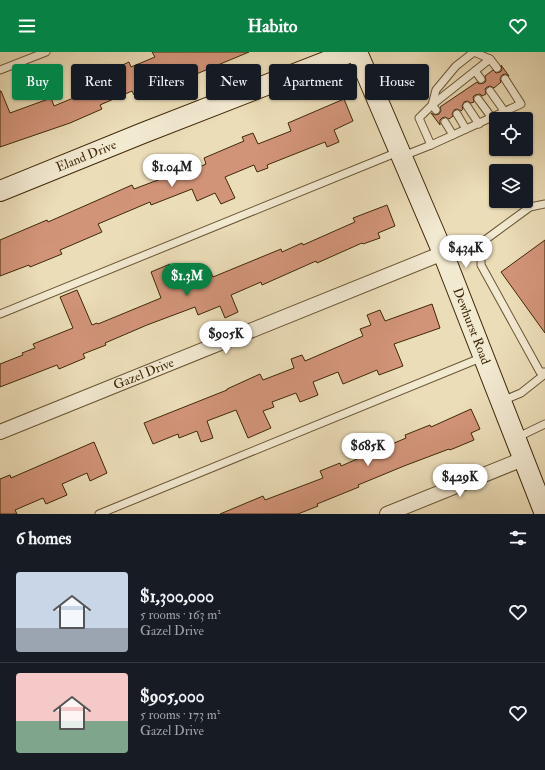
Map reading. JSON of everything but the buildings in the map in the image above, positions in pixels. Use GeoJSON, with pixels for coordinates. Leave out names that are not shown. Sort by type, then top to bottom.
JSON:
{"type":"FeatureCollection","features":[{"type":"Feature","properties":{"kind":"street","name":"Eland Drive"},"geometry":{"type":"LineString","coordinates":[[0,192],[143,133],[351,52]]}},
{"type":"Feature","properties":{"kind":"street","name":"Dewhurst Road"},"geometry":{"type":"LineString","coordinates":[[357,52],[443,253],[500,402],[543,504]]}},
{"type":"Feature","properties":{"kind":"street","name":"Gazel Drive"},"geometry":{"type":"LineString","coordinates":[[0,432],[443,253]]}},
{"type":"Feature","properties":{"kind":"street"},"geometry":{"type":"LineString","coordinates":[[387,514],[523,458]]}},
{"type":"Feature","properties":{"kind":"lane"},"geometry":{"type":"LineString","coordinates":[[0,70],[46,52]]}},
{"type":"Feature","properties":{"kind":"lane"},"geometry":{"type":"LineString","coordinates":[[434,107],[436,90],[456,66],[474,52],[490,59],[497,68]]}},
{"type":"Feature","properties":{"kind":"lane"},"geometry":{"type":"LineString","coordinates":[[431,145],[419,118],[456,92],[465,80],[490,59]]}},
{"type":"Feature","properties":{"kind":"lane"},"geometry":{"type":"LineString","coordinates":[[475,71],[481,79]]}},
{"type":"Feature","properties":{"kind":"lane"},"geometry":{"type":"LineString","coordinates":[[465,80],[470,86]]}},
{"type":"Feature","properties":{"kind":"lane"},"geometry":{"type":"LineString","coordinates":[[490,91],[505,112],[521,104],[505,80]]}},
{"type":"Feature","properties":{"kind":"lane"},"geometry":{"type":"LineString","coordinates":[[478,99],[489,114]]}},
{"type":"Feature","properties":{"kind":"lane"},"geometry":{"type":"LineString","coordinates":[[467,106],[479,124]]}},
{"type":"Feature","properties":{"kind":"lane"},"geometry":{"type":"LineString","coordinates":[[456,114],[466,130]]}},
{"type":"Feature","properties":{"kind":"lane"},"geometry":{"type":"LineString","coordinates":[[0,314],[401,154],[431,145],[489,119]]}},
{"type":"Feature","properties":{"kind":"lane"},"geometry":{"type":"LineString","coordinates":[[445,122],[453,135]]}},
{"type":"Feature","properties":{"kind":"lane"},"geometry":{"type":"LineString","coordinates":[[545,204],[530,207],[485,240],[481,249],[481,266],[540,372],[545,373]]}},
{"type":"Feature","properties":{"kind":"lane"},"geometry":{"type":"LineString","coordinates":[[99,514],[483,357]]}},
{"type":"Feature","properties":{"kind":"lane"},"geometry":{"type":"LineString","coordinates":[[500,402],[521,393],[545,373]]}},
{"type":"Feature","properties":{"kind":"lane"},"geometry":{"type":"LineString","coordinates":[[515,438],[545,424]]}}]}
